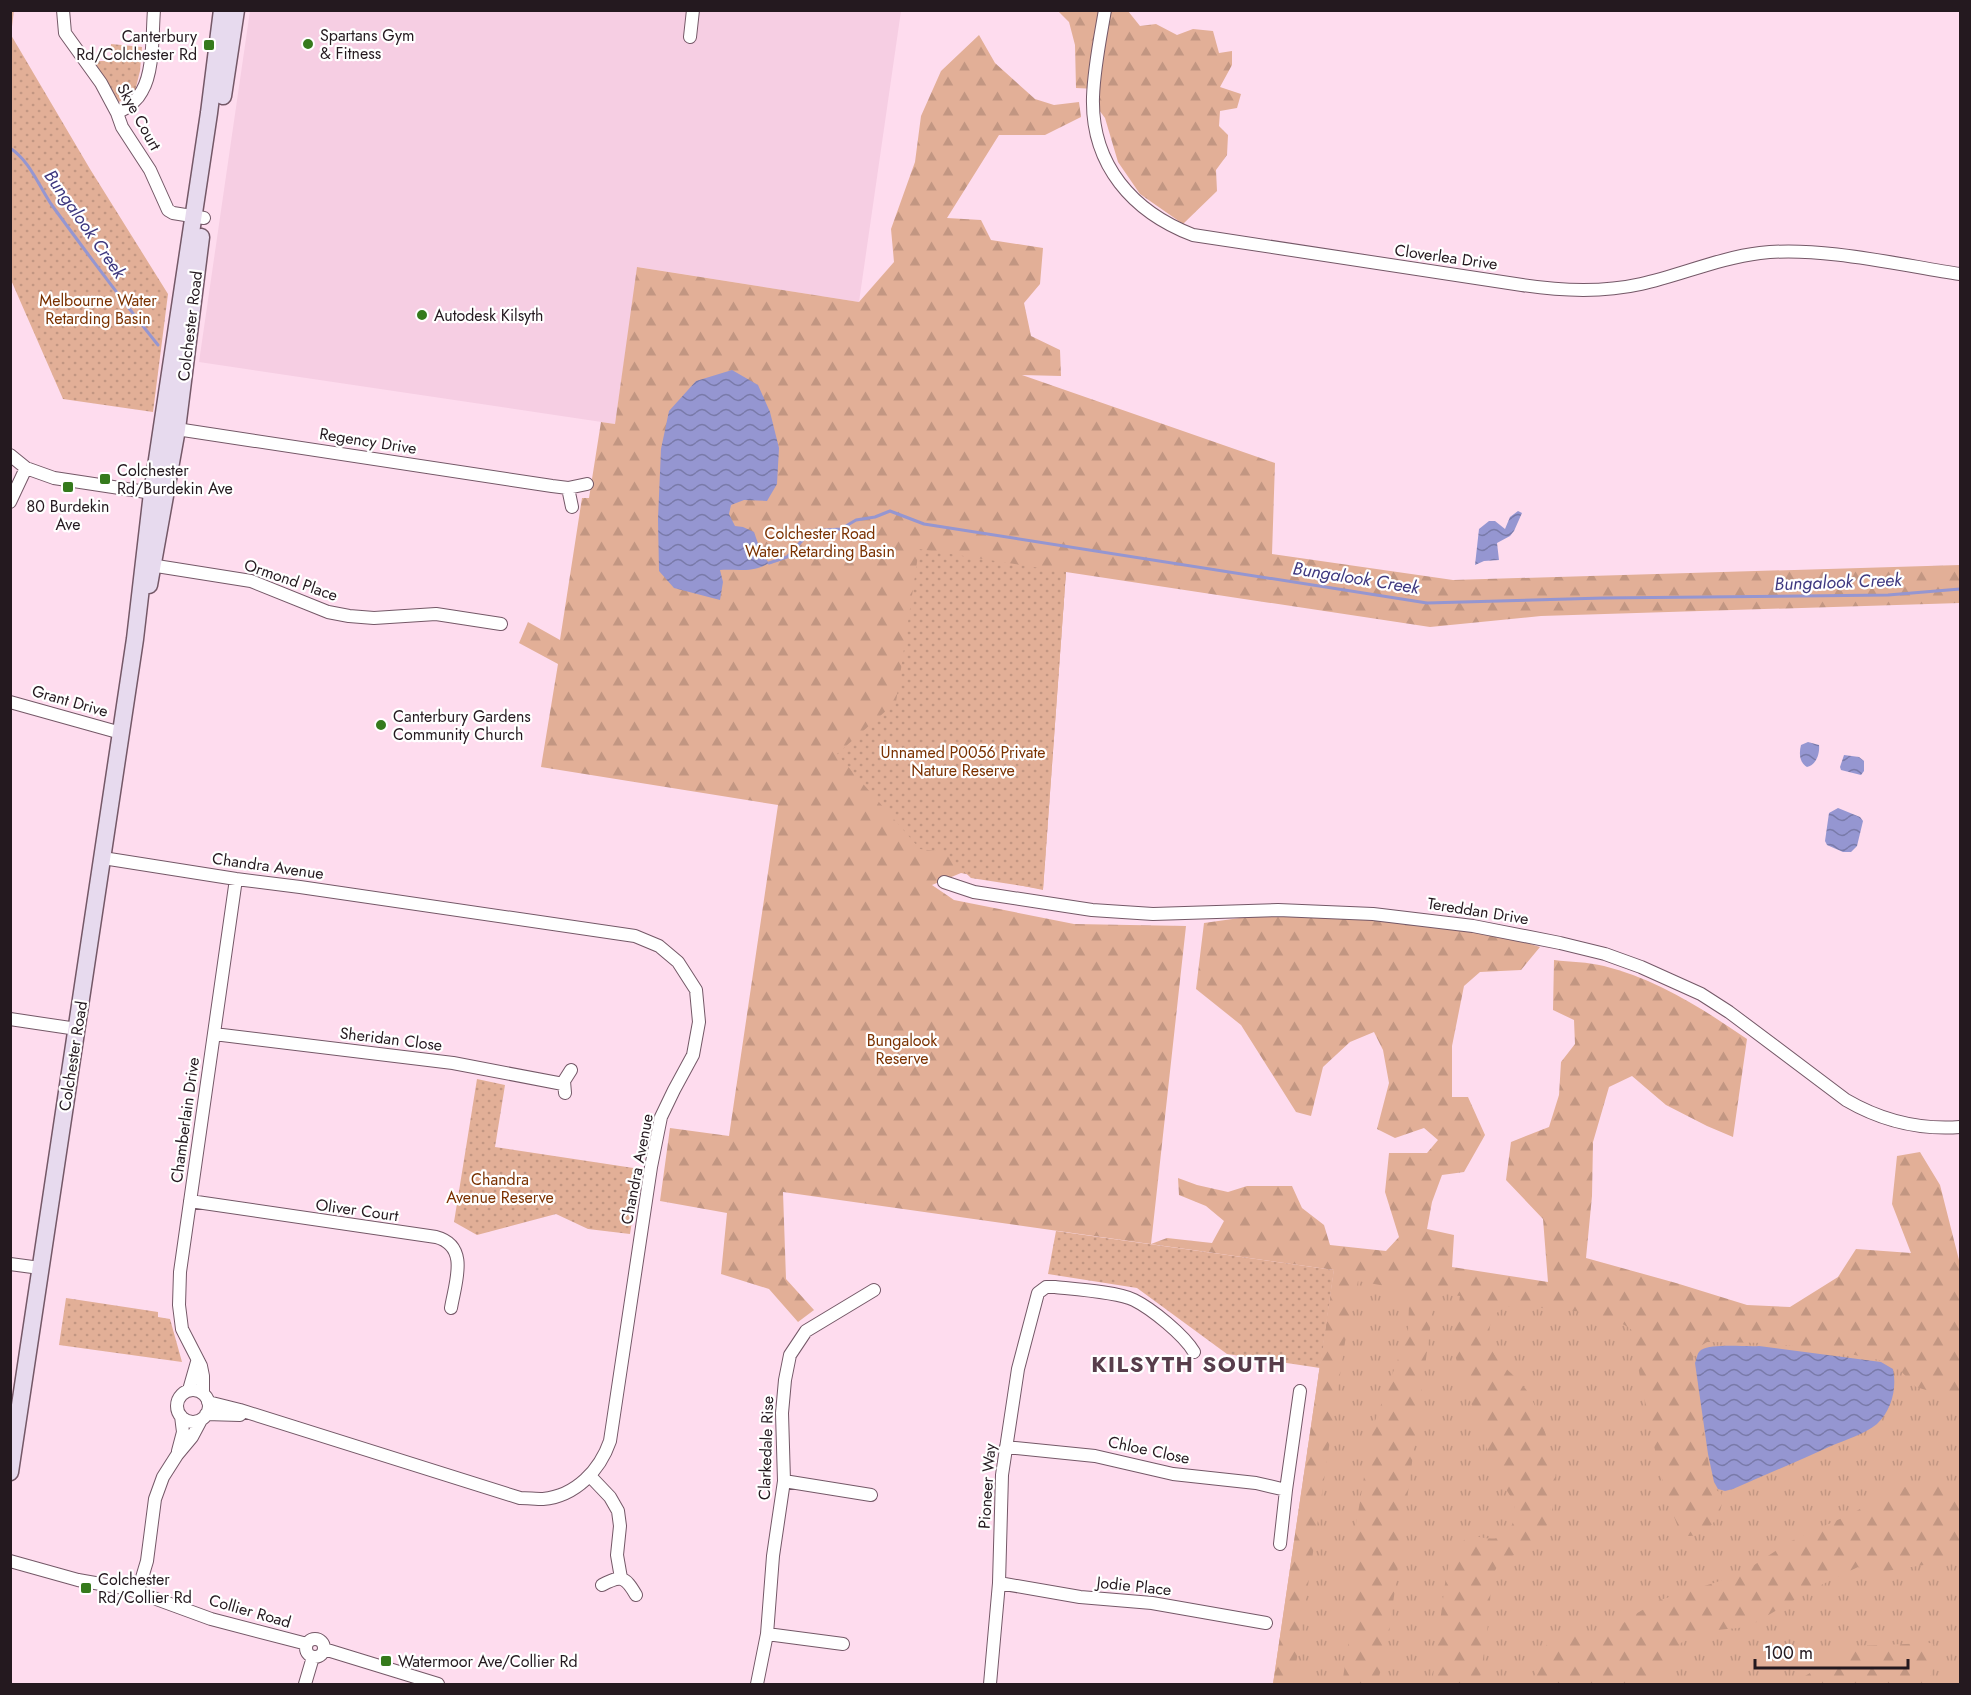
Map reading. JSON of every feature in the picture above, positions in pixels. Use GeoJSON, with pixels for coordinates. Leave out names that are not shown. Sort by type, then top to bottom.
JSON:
{"type":"FeatureCollection","features":[{"type":"Feature","properties":{"kind":"main road","name":"Colchester Road"},"geometry":{"type":"LineString","coordinates":[[10,1472],[135,639],[170,428],[222,10]]}},
{"type":"Feature","properties":{"kind":"main road","name":"Colchester Road"},"geometry":{"type":"LineString","coordinates":[[198,217],[236,10]]}},
{"type":"Feature","properties":{"kind":"street","name":"Skye Court"},"geometry":{"type":"LineString","coordinates":[[63,10],[65,33],[101,83],[117,112],[122,127],[150,170],[168,210],[198,217]]}},
{"type":"Feature","properties":{"kind":"street"},"geometry":{"type":"LineString","coordinates":[[117,112],[138,98],[146,84],[154,10]]}},
{"type":"Feature","properties":{"kind":"street"},"geometry":{"type":"LineString","coordinates":[[690,37],[693,10]]}},
{"type":"Feature","properties":{"kind":"street","name":"Cloverlea Drive"},"geometry":{"type":"LineString","coordinates":[[1105,10],[1093,99],[1096,128],[1102,152],[1118,182],[1130,196],[1161,220],[1193,235],[1568,290],[1612,289],[1638,285],[1709,264],[1761,253],[1814,253],[1960,274]]}},
{"type":"Feature","properties":{"kind":"street","name":"Regency Drive"},"geometry":{"type":"LineString","coordinates":[[170,428],[568,488],[586,484]]}},
{"type":"Feature","properties":{"kind":"street"},"geometry":{"type":"LineString","coordinates":[[10,455],[26,468],[54,478],[159,494]]}},
{"type":"Feature","properties":{"kind":"street"},"geometry":{"type":"LineString","coordinates":[[10,502],[26,468]]}},
{"type":"Feature","properties":{"kind":"street"},"geometry":{"type":"LineString","coordinates":[[568,488],[572,507]]}},
{"type":"Feature","properties":{"kind":"street","name":"Ormond Place"},"geometry":{"type":"LineString","coordinates":[[148,565],[251,581],[328,612],[349,616],[374,618],[436,614],[501,624]]}},
{"type":"Feature","properties":{"kind":"street","name":"Grant Drive"},"geometry":{"type":"LineString","coordinates":[[10,702],[121,733]]}},
{"type":"Feature","properties":{"kind":"street","name":"Chandra Avenue"},"geometry":{"type":"LineString","coordinates":[[103,858],[635,936],[659,946],[678,962],[696,990],[699,1006],[697,1038],[693,1055],[661,1117],[651,1167],[613,1427],[605,1455],[590,1476],[574,1488],[553,1497],[520,1498],[254,1416],[205,1408]]}},
{"type":"Feature","properties":{"kind":"street","name":"Chamberlain Drive"},"geometry":{"type":"LineString","coordinates":[[205,1408],[201,1366],[182,1329],[179,1305],[180,1272],[236,879]]}},
{"type":"Feature","properties":{"kind":"street","name":"Tereddan Drive"},"geometry":{"type":"LineString","coordinates":[[944,882],[974,892],[1092,910],[1153,914],[1257,910],[1373,914],[1473,926],[1560,943],[1605,954],[1641,967],[1701,994],[1729,1012],[1846,1100],[1865,1111],[1906,1125],[1928,1128],[1960,1127]]}},
{"type":"Feature","properties":{"kind":"street"},"geometry":{"type":"LineString","coordinates":[[10,1019],[77,1029]]}},
{"type":"Feature","properties":{"kind":"street","name":"Sheridan Close"},"geometry":{"type":"LineString","coordinates":[[214,1034],[453,1063],[564,1089],[572,1070]]}},
{"type":"Feature","properties":{"kind":"street","name":"Oliver Court"},"geometry":{"type":"LineString","coordinates":[[190,1201],[436,1237],[448,1241],[455,1248],[458,1257],[451,1308]]}},
{"type":"Feature","properties":{"kind":"street"},"geometry":{"type":"LineString","coordinates":[[10,1264],[40,1268]]}},
{"type":"Feature","properties":{"kind":"street","name":"Pioneer Way"},"geometry":{"type":"LineString","coordinates":[[990,1684],[999,1583],[1002,1475],[1018,1369],[1038,1293],[1046,1287],[1055,1287],[1123,1296],[1134,1300],[1176,1331],[1188,1342],[1194,1352]]}},
{"type":"Feature","properties":{"kind":"street","name":"Clarkedale Rise"},"geometry":{"type":"LineString","coordinates":[[757,1684],[767,1634],[773,1556],[784,1481],[782,1413],[790,1355],[806,1331],[874,1290]]}},
{"type":"Feature","properties":{"kind":"street"},"geometry":{"type":"LineString","coordinates":[[189,1390],[197,1362]]}},
{"type":"Feature","properties":{"kind":"street"},"geometry":{"type":"LineString","coordinates":[[177,1455],[183,1432],[177,1407],[178,1401],[183,1393],[194,1390],[205,1408]]}},
{"type":"Feature","properties":{"kind":"street"},"geometry":{"type":"LineString","coordinates":[[1280,1544],[1300,1391]]}},
{"type":"Feature","properties":{"kind":"street"},"geometry":{"type":"LineString","coordinates":[[181,1416],[190,1421],[205,1408]]}},
{"type":"Feature","properties":{"kind":"street"},"geometry":{"type":"LineString","coordinates":[[138,1592],[147,1562],[155,1499],[163,1477],[192,1437],[205,1408]]}},
{"type":"Feature","properties":{"kind":"street","name":"Chloe Close"},"geometry":{"type":"LineString","coordinates":[[1006,1447],[1095,1456],[1173,1474],[1256,1483],[1286,1490]]}},
{"type":"Feature","properties":{"kind":"street"},"geometry":{"type":"LineString","coordinates":[[590,1476],[610,1497],[618,1511],[620,1526],[617,1555],[621,1578]]}},
{"type":"Feature","properties":{"kind":"street"},"geometry":{"type":"LineString","coordinates":[[784,1481],[871,1494]]}},
{"type":"Feature","properties":{"kind":"street","name":"Collier Road"},"geometry":{"type":"LineString","coordinates":[[10,1561],[78,1580],[138,1592],[211,1618],[307,1644]]}},
{"type":"Feature","properties":{"kind":"street"},"geometry":{"type":"LineString","coordinates":[[602,1585],[621,1578],[629,1583],[636,1594]]}},
{"type":"Feature","properties":{"kind":"street","name":"Jodie Place"},"geometry":{"type":"LineString","coordinates":[[999,1583],[1080,1597],[1152,1602],[1266,1623]]}},
{"type":"Feature","properties":{"kind":"street"},"geometry":{"type":"LineString","coordinates":[[767,1634],[843,1644]]}},
{"type":"Feature","properties":{"kind":"street"},"geometry":{"type":"LineString","coordinates":[[313,1639],[318,1639],[324,1645],[324,1649],[321,1654],[313,1657],[306,1650],[307,1644],[313,1639]]}},
{"type":"Feature","properties":{"kind":"street"},"geometry":{"type":"LineString","coordinates":[[324,1649],[438,1684]]}},
{"type":"Feature","properties":{"kind":"street"},"geometry":{"type":"LineString","coordinates":[[305,1684],[313,1657]]}},
{"type":"Feature","properties":{"kind":"shaded area"},"geometry":{"type":"Polygon","coordinates":[[[250,11],[901,11],[859,302],[638,267],[615,424],[199,362],[250,11]]]}},
{"type":"Feature","properties":{"kind":"green space","name":"Melbourne Water Retarding Basin"},"geometry":{"type":"Polygon","coordinates":[[[14,10],[11,35],[90,169],[168,294],[153,412],[63,399],[11,280],[10,11],[14,10]]]}},
{"type":"Feature","properties":{"kind":"green space"},"geometry":{"type":"Polygon","coordinates":[[[1058,11],[1128,11],[1140,26],[1156,24],[1177,35],[1193,29],[1213,31],[1219,53],[1232,51],[1232,65],[1220,87],[1241,94],[1237,108],[1220,111],[1219,126],[1228,135],[1227,155],[1216,170],[1217,191],[1183,224],[1140,194],[1118,162],[1105,118],[1099,110],[1097,89],[1076,88],[1075,45],[1069,22],[1058,11]]]}},
{"type":"Feature","properties":{"kind":"green space"},"geometry":{"type":"Polygon","coordinates":[[[979,35],[995,63],[1035,99],[1054,105],[1079,102],[1081,117],[1045,135],[999,135],[947,218],[981,220],[991,240],[1043,248],[1040,284],[1024,303],[1031,336],[1060,350],[1061,376],[1022,375],[1275,463],[1272,554],[1453,580],[1960,565],[1960,603],[1541,616],[1430,627],[1066,572],[1043,890],[961,873],[932,885],[954,900],[1074,924],[1186,926],[1151,1244],[1167,1238],[1212,1243],[1224,1221],[1206,1206],[1179,1195],[1178,1178],[1228,1192],[1247,1186],[1292,1186],[1302,1208],[1324,1225],[1330,1245],[1386,1251],[1399,1237],[1385,1192],[1389,1153],[1427,1153],[1438,1140],[1424,1128],[1395,1138],[1377,1129],[1389,1083],[1383,1050],[1374,1032],[1350,1042],[1323,1067],[1311,1116],[1296,1112],[1241,1025],[1196,989],[1204,923],[1268,914],[1358,916],[1505,936],[1540,947],[1521,970],[1480,972],[1464,986],[1452,1046],[1452,1097],[1468,1097],[1485,1135],[1464,1172],[1442,1175],[1432,1202],[1427,1229],[1454,1235],[1452,1267],[1548,1282],[1543,1219],[1506,1180],[1511,1142],[1549,1127],[1559,1095],[1561,1062],[1575,1044],[1574,1020],[1553,1010],[1554,960],[1598,965],[1643,979],[1679,996],[1747,1039],[1733,1137],[1666,1105],[1632,1076],[1609,1087],[1593,1142],[1592,1196],[1586,1258],[1747,1305],[1790,1307],[1838,1277],[1856,1249],[1911,1253],[1892,1204],[1897,1156],[1920,1152],[1940,1185],[1960,1264],[1960,1400],[1916,1387],[1898,1368],[1884,1361],[1845,1353],[1770,1343],[1707,1342],[1699,1347],[1693,1358],[1712,1486],[1721,1494],[1722,1502],[1717,1518],[1697,1535],[1681,1534],[1668,1501],[1651,1431],[1636,1356],[1634,1332],[1609,1318],[1576,1311],[1512,1306],[1504,1308],[1495,1315],[1490,1326],[1491,1348],[1502,1364],[1523,1385],[1534,1403],[1551,1452],[1556,1490],[1552,1511],[1539,1539],[1528,1549],[1501,1563],[1494,1573],[1481,1674],[1477,1684],[1432,1684],[1446,1576],[1453,1550],[1470,1535],[1493,1538],[1503,1536],[1511,1527],[1515,1508],[1494,1473],[1456,1358],[1454,1329],[1460,1296],[1435,1292],[1387,1648],[1377,1684],[1342,1684],[1351,1627],[1351,1555],[1372,1429],[1408,1332],[1409,1305],[1402,1289],[1358,1281],[1345,1342],[1293,1684],[1273,1684],[1334,1270],[783,1192],[786,1279],[814,1310],[798,1322],[769,1289],[721,1274],[727,1213],[660,1201],[670,1128],[729,1136],[778,805],[541,767],[558,664],[519,643],[528,622],[560,640],[582,498],[589,498],[601,422],[615,424],[637,267],[859,302],[894,262],[891,229],[915,162],[921,116],[941,71],[979,35]]]}},
{"type":"Feature","properties":{"kind":"green space"},"geometry":{"type":"Polygon","coordinates":[[[111,44],[142,47],[135,91],[119,102],[94,61],[111,61],[111,44]]]}},
{"type":"Feature","properties":{"kind":"green space","name":"Unnamed P0056 Private Nature Reserve"},"geometry":{"type":"Polygon","coordinates":[[[919,549],[1066,572],[1043,889],[971,878],[944,852],[920,849],[837,754],[896,702],[919,549]]]}},
{"type":"Feature","properties":{"kind":"green space","name":"Chandra Avenue Reserve"},"geometry":{"type":"Polygon","coordinates":[[[477,1079],[505,1085],[495,1147],[640,1169],[630,1234],[588,1229],[556,1214],[477,1235],[454,1222],[477,1079]]]}},
{"type":"Feature","properties":{"kind":"green space"},"geometry":{"type":"Polygon","coordinates":[[[1056,1231],[1334,1270],[1320,1368],[1227,1354],[1137,1288],[1048,1274],[1056,1231]]]}},
{"type":"Feature","properties":{"kind":"green space"},"geometry":{"type":"Polygon","coordinates":[[[1334,1270],[1960,1352],[1960,1684],[1273,1684],[1334,1270]]]}},
{"type":"Feature","properties":{"kind":"green space"},"geometry":{"type":"Polygon","coordinates":[[[66,1298],[158,1312],[158,1317],[170,1319],[182,1362],[59,1345],[66,1298]]]}},
{"type":"Feature","properties":{"kind":"green space"},"geometry":{"type":"Polygon","coordinates":[[[1947,1483],[1960,1485],[1960,1559],[1869,1574],[1858,1567],[1815,1588],[1748,1627],[1717,1630],[1686,1640],[1679,1644],[1675,1651],[1672,1667],[1659,1679],[1645,1684],[1533,1684],[1540,1658],[1553,1634],[1579,1628],[1585,1634],[1593,1635],[1614,1631],[1632,1616],[1660,1600],[1739,1575],[1789,1542],[1853,1513],[1895,1489],[1947,1483]]]}},
{"type":"Feature","properties":{"kind":"green space"},"geometry":{"type":"Polygon","coordinates":[[[1932,1643],[1939,1650],[1928,1684],[1792,1684],[1854,1646],[1932,1643]]]}},
{"type":"Feature","properties":{"kind":"water"},"geometry":{"type":"Polygon","coordinates":[[[732,370],[758,385],[770,412],[779,448],[777,484],[767,501],[744,500],[731,505],[729,514],[735,526],[754,532],[761,552],[769,563],[751,569],[720,570],[723,582],[720,600],[674,588],[659,571],[658,519],[661,449],[669,411],[696,381],[732,370]]]}},
{"type":"Feature","properties":{"kind":"water"},"geometry":{"type":"Polygon","coordinates":[[[1518,511],[1522,513],[1514,531],[1497,543],[1499,560],[1484,561],[1475,565],[1479,529],[1489,521],[1495,521],[1505,529],[1510,517],[1518,511]]]}},
{"type":"Feature","properties":{"kind":"water"},"geometry":{"type":"Polygon","coordinates":[[[1808,742],[1819,745],[1819,748],[1815,762],[1807,767],[1801,760],[1800,751],[1801,745],[1808,742]]]}},
{"type":"Feature","properties":{"kind":"water"},"geometry":{"type":"Polygon","coordinates":[[[1844,755],[1859,757],[1864,761],[1864,771],[1861,775],[1841,770],[1844,755]]]}},
{"type":"Feature","properties":{"kind":"water"},"geometry":{"type":"Polygon","coordinates":[[[1838,808],[1860,817],[1863,821],[1857,846],[1851,852],[1843,852],[1827,845],[1825,841],[1829,813],[1838,808]]]}},
{"type":"Feature","properties":{"kind":"water"},"geometry":{"type":"Polygon","coordinates":[[[1759,1346],[1881,1362],[1893,1369],[1892,1398],[1882,1418],[1867,1431],[1725,1491],[1718,1489],[1714,1482],[1695,1363],[1700,1351],[1706,1348],[1759,1346]]]}},
{"type":"Feature","properties":{"kind":"waterway","name":"Bungalook Creek"},"geometry":{"type":"LineString","coordinates":[[10,148],[23,159],[51,204],[158,345]]}},
{"type":"Feature","properties":{"kind":"waterway","name":"Bungalook Creek"},"geometry":{"type":"LineString","coordinates":[[769,563],[787,557],[811,531],[841,529],[856,520],[875,517],[890,511],[924,524],[1427,603],[1603,598],[1888,595],[1960,589]]}},
{"type":"Feature","properties":{"kind":"place","name":"Spartans Gym & Fitness"},"geometry":{"type":"Point","coordinates":[308,44]}},
{"type":"Feature","properties":{"kind":"place","name":"Canterbury Rd/Colchester Rd"},"geometry":{"type":"Point","coordinates":[209,45]}},
{"type":"Feature","properties":{"kind":"place","name":"Autodesk Kilsyth"},"geometry":{"type":"Point","coordinates":[422,315]}},
{"type":"Feature","properties":{"kind":"place","name":"Colchester Rd/Burdekin Ave"},"geometry":{"type":"Point","coordinates":[105,479]}},
{"type":"Feature","properties":{"kind":"place","name":"80 Burdekin Ave"},"geometry":{"type":"Point","coordinates":[68,487]}},
{"type":"Feature","properties":{"kind":"place","name":"Canterbury Gardens Community Church"},"geometry":{"type":"Point","coordinates":[381,725]}},
{"type":"Feature","properties":{"kind":"place","name":"Colchester Rd/Collier Rd"},"geometry":{"type":"Point","coordinates":[86,1588]}},
{"type":"Feature","properties":{"kind":"place","name":"Watermoor Ave/Collier Rd"},"geometry":{"type":"Point","coordinates":[386,1661]}},
{"type":"Feature","properties":{"kind":"district","name":"KILSYTH SOUTH"},"geometry":{"type":"Point","coordinates":[1189,1364]}},
{"type":"Feature","properties":{"kind":"park label","name":"Colchester Road Water Retarding Basin"},"geometry":{"type":"Point","coordinates":[820,542]}},
{"type":"Feature","properties":{"kind":"park label","name":"Bungalook Reserve"},"geometry":{"type":"Point","coordinates":[902,1049]}}]}
